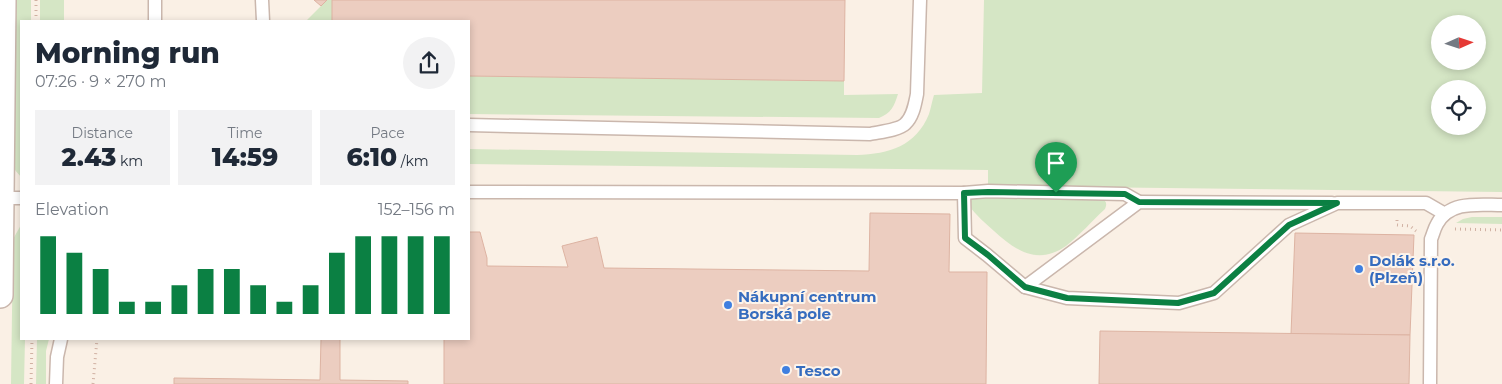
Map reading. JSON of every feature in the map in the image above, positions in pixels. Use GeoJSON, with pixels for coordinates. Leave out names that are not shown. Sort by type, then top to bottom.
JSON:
{"type":"FeatureCollection","features":[{"type":"Feature","properties":{"kind":"street"},"geometry":{"type":"LineString","coordinates":[[0,295],[11,198],[1,65],[3,0]]}},
{"type":"Feature","properties":{"kind":"lane"},"geometry":{"type":"LineString","coordinates":[[155,0],[155,20]]}},
{"type":"Feature","properties":{"kind":"lane"},"geometry":{"type":"LineString","coordinates":[[262,0],[263,20]]}},
{"type":"Feature","properties":{"kind":"lane"},"geometry":{"type":"LineString","coordinates":[[470,125],[870,134],[889,130],[905,125],[915,108],[920,0]]}},
{"type":"Feature","properties":{"kind":"lane"},"geometry":{"type":"LineString","coordinates":[[470,192],[988,192],[1125,194],[1139,202],[1426,203],[1445,214]]}},
{"type":"Feature","properties":{"kind":"lane"},"geometry":{"type":"LineString","coordinates":[[964,193],[965,238],[1025,287],[1067,298],[1178,303],[1214,293],[1289,225],[1337,203]]}},
{"type":"Feature","properties":{"kind":"lane"},"geometry":{"type":"LineString","coordinates":[[1025,287],[1139,202]]}},
{"type":"Feature","properties":{"kind":"lane"},"geometry":{"type":"LineString","coordinates":[[1430,384],[1432,240],[1437,224],[1445,214],[1455,207],[1468,204],[1502,204]]}},
{"type":"Feature","properties":{"kind":"lane"},"geometry":{"type":"LineString","coordinates":[[56,384],[57,356],[61,340]]}},
{"type":"Feature","properties":{"kind":"path"},"geometry":{"type":"LineString","coordinates":[[36,0],[36,20]]}},
{"type":"Feature","properties":{"kind":"path"},"geometry":{"type":"LineString","coordinates":[[1454,229],[1502,230]]}},
{"type":"Feature","properties":{"kind":"path"},"geometry":{"type":"LineString","coordinates":[[31,384],[32,340]]}},
{"type":"Feature","properties":{"kind":"path"},"geometry":{"type":"LineString","coordinates":[[93,384],[97,340]]}},
{"type":"Feature","properties":{"kind":"green space"},"geometry":{"type":"Polygon","coordinates":[[[16,0],[31,0],[31,20],[20,20],[20,176],[15,170],[16,0]]]}},
{"type":"Feature","properties":{"kind":"green space"},"geometry":{"type":"Polygon","coordinates":[[[40,0],[64,0],[64,20],[40,20],[40,0]]]}},
{"type":"Feature","properties":{"kind":"green space"},"geometry":{"type":"Polygon","coordinates":[[[327,0],[332,0],[332,20],[307,20],[327,0]]]}},
{"type":"Feature","properties":{"kind":"green space"},"geometry":{"type":"Polygon","coordinates":[[[984,0],[1502,0],[1502,192],[988,186],[988,170],[470,164],[470,149],[857,155],[880,153],[909,141],[917,134],[929,114],[934,95],[982,93],[984,0]]]}},
{"type":"Feature","properties":{"kind":"green space"},"geometry":{"type":"Polygon","coordinates":[[[470,76],[844,81],[844,95],[898,94],[891,109],[879,118],[470,114],[470,76]]]}},
{"type":"Feature","properties":{"kind":"green space"},"geometry":{"type":"Polygon","coordinates":[[[970,198],[1101,198],[1106,204],[1105,209],[1066,246],[1045,255],[1036,255],[1027,253],[1010,244],[981,219],[969,206],[970,198]]]}},
{"type":"Feature","properties":{"kind":"green space"},"geometry":{"type":"Polygon","coordinates":[[[1472,217],[1502,217],[1502,224],[1456,223],[1472,217]]]}},
{"type":"Feature","properties":{"kind":"green space"},"geometry":{"type":"Polygon","coordinates":[[[20,227],[20,340],[25,340],[24,384],[11,384],[13,239],[20,227]]]}},
{"type":"Feature","properties":{"kind":"green space"},"geometry":{"type":"Polygon","coordinates":[[[37,340],[49,340],[46,351],[46,384],[36,384],[37,340]]]}},
{"type":"Feature","properties":{"kind":"building"},"geometry":{"type":"Polygon","coordinates":[[[314,0],[327,0],[321,6],[314,0]]]}},
{"type":"Feature","properties":{"kind":"building"},"geometry":{"type":"Polygon","coordinates":[[[332,0],[845,0],[844,81],[470,76],[470,20],[332,20],[332,0]]]}},
{"type":"Feature","properties":{"kind":"building","name":"Nákupní centrum Borská pole"},"geometry":{"type":"Polygon","coordinates":[[[870,213],[950,214],[949,272],[987,272],[986,384],[444,384],[444,340],[470,340],[470,232],[480,232],[487,258],[487,266],[568,267],[562,246],[597,237],[604,268],[869,271],[870,213]]]}},
{"type":"Feature","properties":{"kind":"building"},"geometry":{"type":"Polygon","coordinates":[[[1295,233],[1414,235],[1410,335],[1291,334],[1295,233]]]}},
{"type":"Feature","properties":{"kind":"building"},"geometry":{"type":"Polygon","coordinates":[[[1100,331],[1410,335],[1409,384],[1099,384],[1100,331]]]}},
{"type":"Feature","properties":{"kind":"building"},"geometry":{"type":"Polygon","coordinates":[[[321,340],[340,340],[340,380],[408,381],[408,384],[174,384],[174,378],[320,380],[321,340]]]}},
{"type":"Feature","properties":{"kind":"place","name":"Dolák s.r.o. (Plzeň)"},"geometry":{"type":"Point","coordinates":[1359,269]}},
{"type":"Feature","properties":{"kind":"place","name":"Nákupní centrum Borská pole"},"geometry":{"type":"Point","coordinates":[728,305]}},
{"type":"Feature","properties":{"kind":"place","name":"Tesco"},"geometry":{"type":"Point","coordinates":[786,370]}},
{"type":"Feature","properties":{"kind":"route"},"geometry":{"type":"LineString","coordinates":[[964,193],[1056,193],[1125,194],[1139,202],[1337,203],[1289,225],[1214,293],[1178,303],[1067,298],[1025,287],[965,238],[964,193]]}}]}
